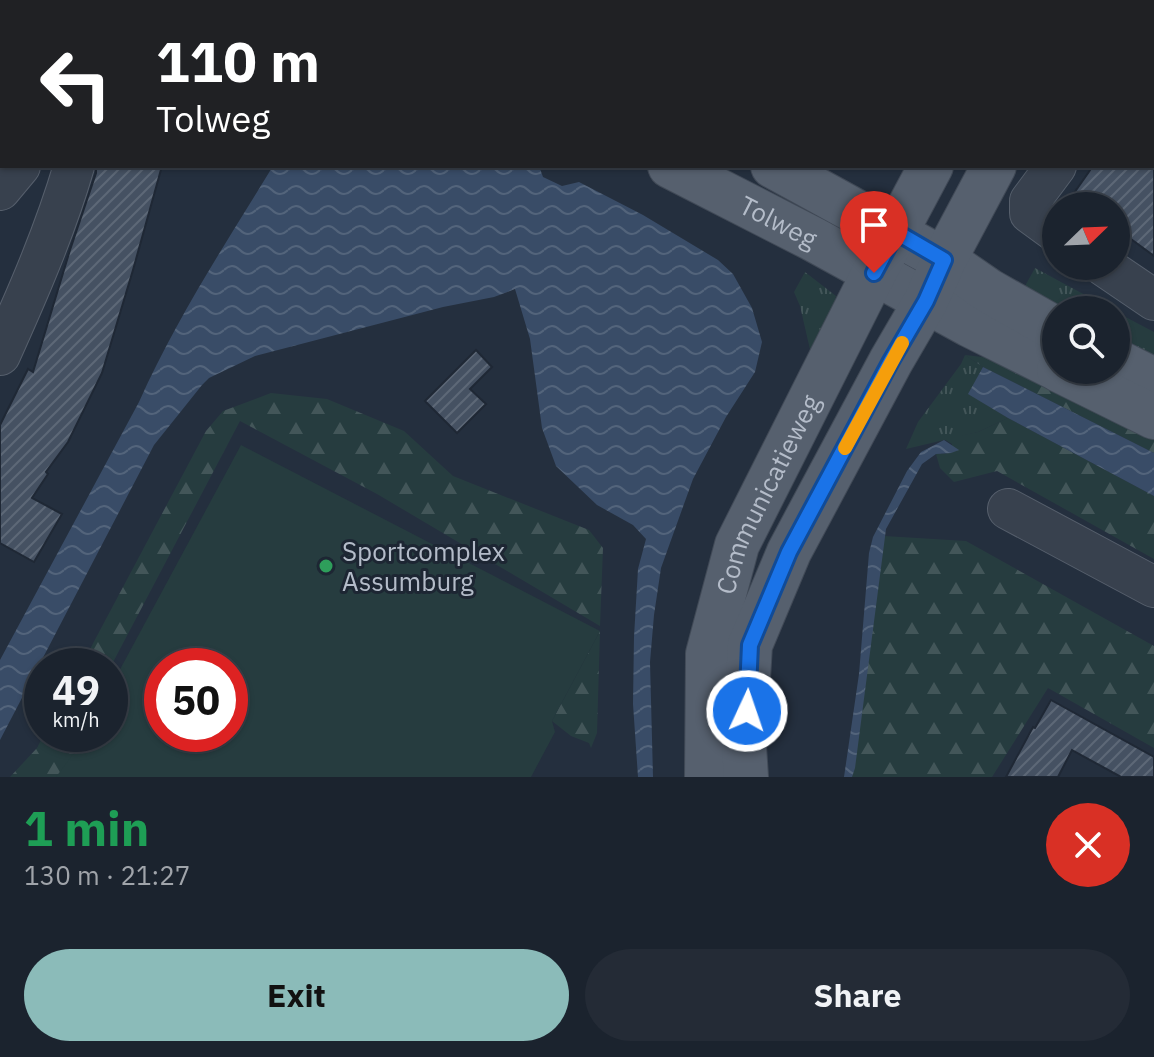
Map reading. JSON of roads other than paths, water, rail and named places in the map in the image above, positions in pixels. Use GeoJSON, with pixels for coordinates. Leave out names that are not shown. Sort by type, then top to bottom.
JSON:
{"type":"FeatureCollection","features":[{"type":"Feature","properties":{"kind":"main road","name":"Tolweg"},"geometry":{"type":"LineString","coordinates":[[674,168],[1042,361]]}},
{"type":"Feature","properties":{"kind":"main road","name":"Tolweg"},"geometry":{"type":"LineString","coordinates":[[777,168],[896,232],[1042,321]]}},
{"type":"Feature","properties":{"kind":"main road","name":"Communicatieweg"},"geometry":{"type":"LineString","coordinates":[[707,777],[708,654],[737,545],[930,168]]}},
{"type":"Feature","properties":{"kind":"main road","name":"Communicatieweg"},"geometry":{"type":"LineString","coordinates":[[746,777],[744,747],[750,645],[789,552],[926,301],[993,168]]}},
{"type":"Feature","properties":{"kind":"main road"},"geometry":{"type":"LineString","coordinates":[[1130,368],[1154,380]]}},
{"type":"Feature","properties":{"kind":"main road","name":"Tolweg"},"geometry":{"type":"LineString","coordinates":[[1088,384],[1154,417]]}},
{"type":"Feature","properties":{"kind":"street"},"geometry":{"type":"LineString","coordinates":[[0,190],[18,168]]}},
{"type":"Feature","properties":{"kind":"street"},"geometry":{"type":"LineString","coordinates":[[0,355],[28,295],[73,168]]}},
{"type":"Feature","properties":{"kind":"street"},"geometry":{"type":"LineString","coordinates":[[1042,222],[1030,213],[1030,201],[1055,168]]}},
{"type":"Feature","properties":{"kind":"street"},"geometry":{"type":"LineString","coordinates":[[1125,280],[1154,300]]}},
{"type":"Feature","properties":{"kind":"street"},"geometry":{"type":"LineString","coordinates":[[1008,509],[1154,587]]}},
{"type":"Feature","properties":{"kind":"water"},"geometry":{"type":"Polygon","coordinates":[[[272,168],[540,168],[543,177],[562,186],[579,182],[643,215],[718,260],[733,274],[752,308],[762,342],[755,372],[726,417],[693,479],[661,568],[650,662],[653,777],[638,777],[633,704],[638,569],[646,539],[633,525],[597,505],[556,466],[542,428],[530,339],[515,289],[494,297],[443,307],[255,356],[209,378],[154,445],[48,648],[24,648],[24,694],[0,740],[0,660],[185,311],[272,168]]]}},
{"type":"Feature","properties":{"kind":"water"},"geometry":{"type":"Polygon","coordinates":[[[983,367],[1154,453],[1154,496],[968,394],[983,367]]]}},
{"type":"Feature","properties":{"kind":"water"},"geometry":{"type":"Polygon","coordinates":[[[944,440],[959,450],[936,454],[922,464],[886,529],[855,768],[852,777],[844,777],[859,674],[873,537],[907,471],[921,452],[944,440]]]}},
{"type":"Feature","properties":{"kind":"place","name":"Sportcomplex Assumburg"},"geometry":{"type":"Point","coordinates":[326,566]}}]}
